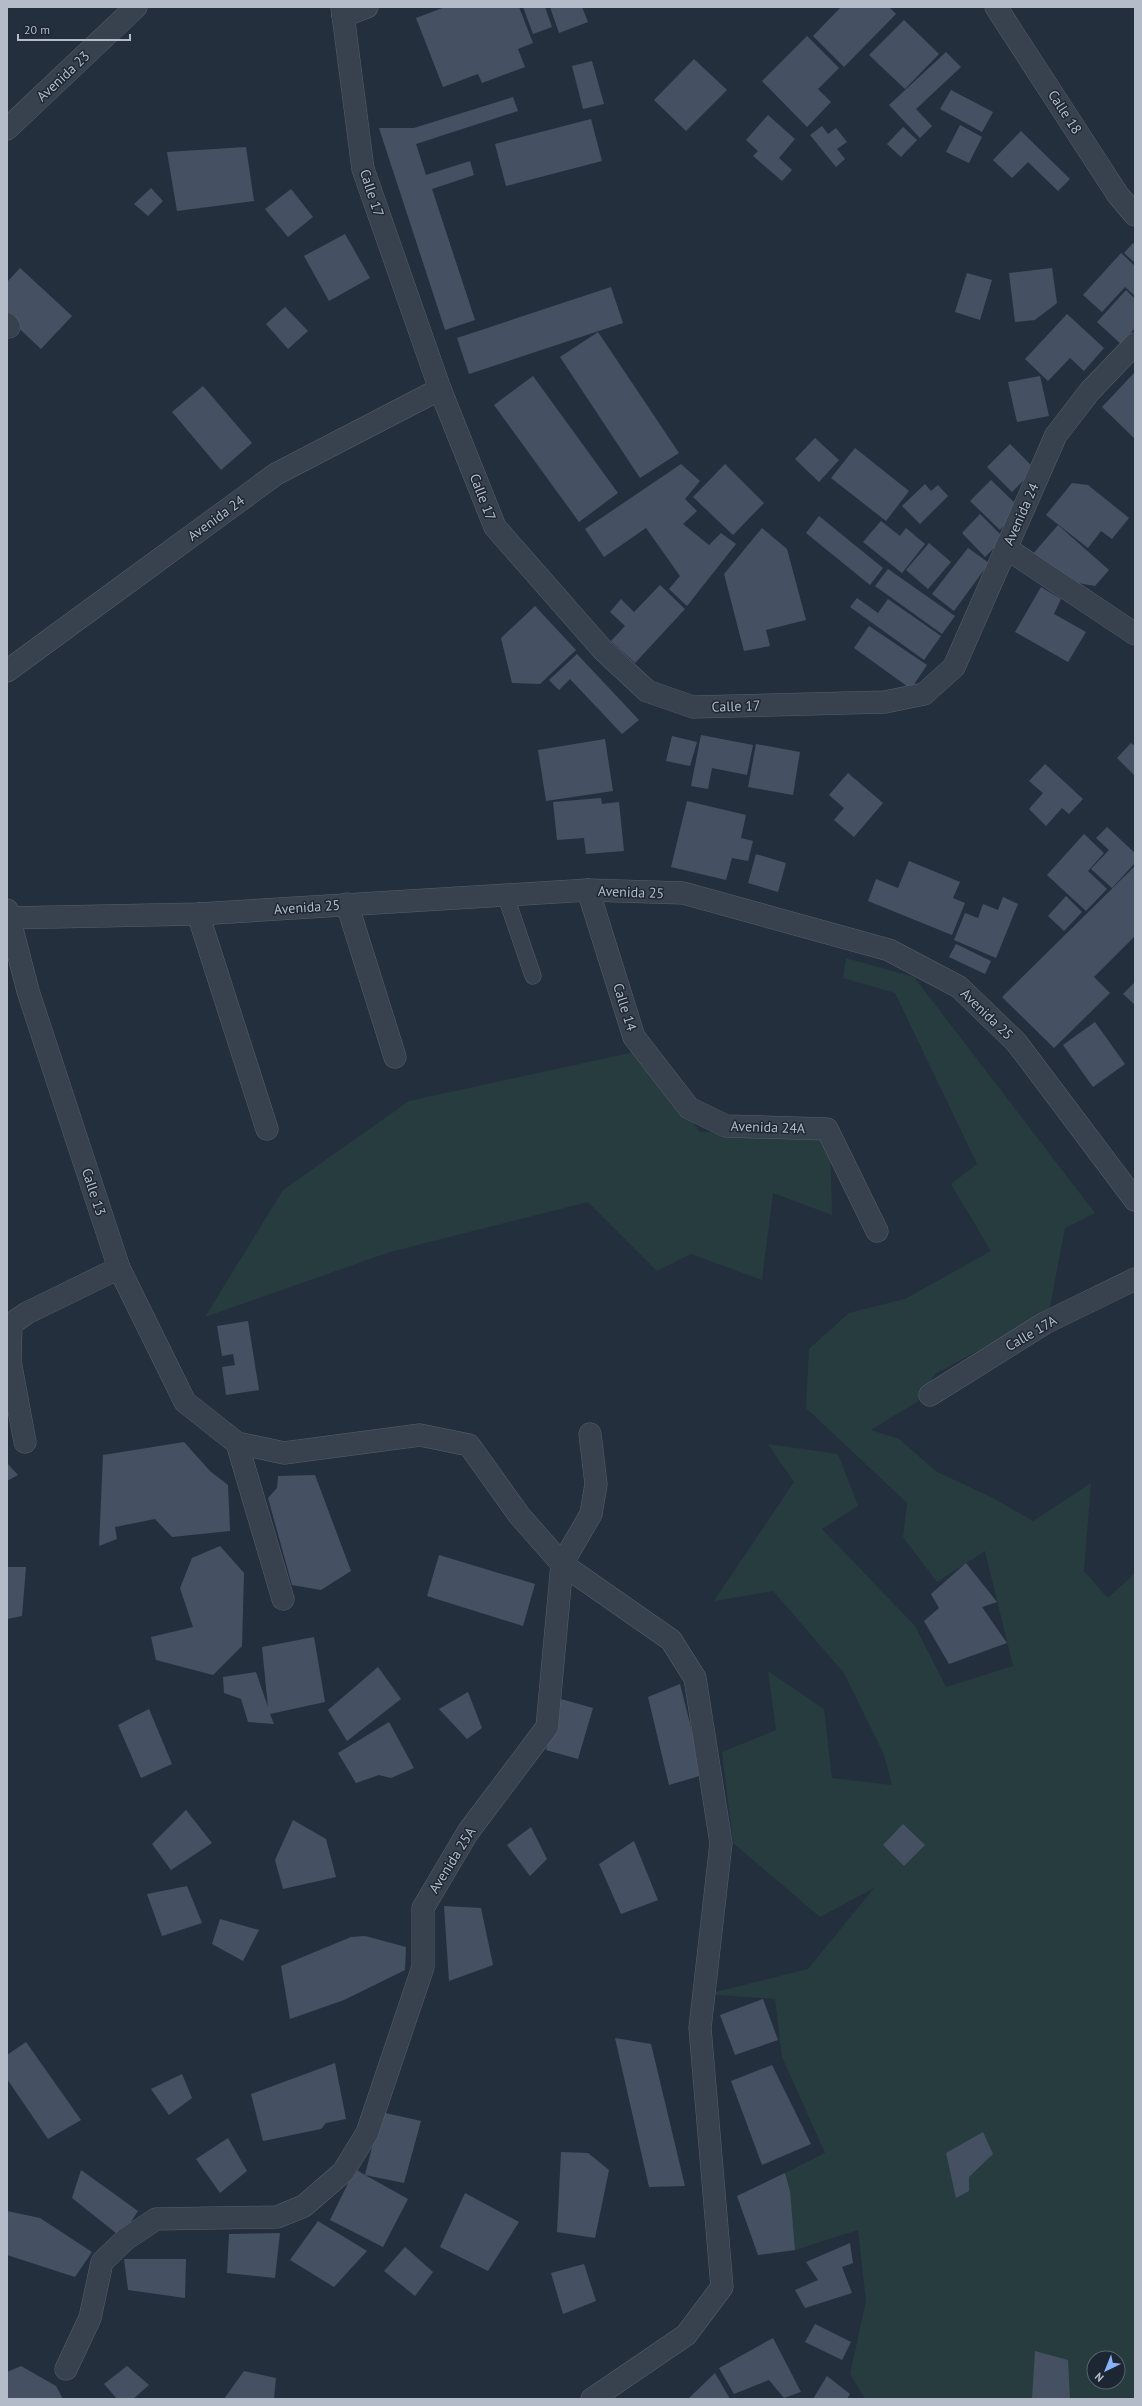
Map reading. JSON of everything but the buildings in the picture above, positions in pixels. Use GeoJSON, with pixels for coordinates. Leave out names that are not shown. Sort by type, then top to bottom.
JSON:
{"type":"FeatureCollection","features":[{"type":"Feature","properties":{"kind":"street","name":"Avenida 23"},"geometry":{"type":"LineString","coordinates":[[7,129],[136,7]]}},
{"type":"Feature","properties":{"kind":"street"},"geometry":{"type":"LineString","coordinates":[[342,11],[367,7]]}},
{"type":"Feature","properties":{"kind":"street","name":"Calle 18"},"geometry":{"type":"LineString","coordinates":[[996,7],[1118,195],[1135,215]]}},
{"type":"Feature","properties":{"kind":"street","name":"Calle 17"},"geometry":{"type":"LineString","coordinates":[[342,11],[363,169],[440,389],[495,527],[602,649],[647,691],[693,707],[885,702],[924,694]]}},
{"type":"Feature","properties":{"kind":"street","name":"Avenida 24"},"geometry":{"type":"LineString","coordinates":[[924,694],[954,666],[1056,435],[1090,391],[1135,344]]}},
{"type":"Feature","properties":{"kind":"street","name":"Avenida 24"},"geometry":{"type":"LineString","coordinates":[[7,671],[276,474],[440,389]]}},
{"type":"Feature","properties":{"kind":"street"},"geometry":{"type":"LineString","coordinates":[[1006,548],[1135,634]]}},
{"type":"Feature","properties":{"kind":"street","name":"Avenida 25"},"geometry":{"type":"LineString","coordinates":[[8,915],[198,914],[588,890],[683,893],[889,950],[959,987],[1016,1042],[1135,1200]]}},
{"type":"Feature","properties":{"kind":"street","name":"Calle 14"},"geometry":{"type":"LineString","coordinates":[[588,890],[634,1037],[690,1108]]}},
{"type":"Feature","properties":{"kind":"street"},"geometry":{"type":"LineString","coordinates":[[347,904],[395,1057]]}},
{"type":"Feature","properties":{"kind":"street"},"geometry":{"type":"LineString","coordinates":[[198,914],[267,1129]]}},
{"type":"Feature","properties":{"kind":"street","name":"Calle 13"},"geometry":{"type":"LineString","coordinates":[[8,915],[28,991],[119,1268],[185,1402],[237,1443]]}},
{"type":"Feature","properties":{"kind":"street","name":"Avenida 24A"},"geometry":{"type":"LineString","coordinates":[[690,1108],[726,1126],[827,1129],[876,1231]]}},
{"type":"Feature","properties":{"kind":"street"},"geometry":{"type":"LineString","coordinates":[[25,1442],[10,1361],[11,1324],[27,1313],[119,1268]]}},
{"type":"Feature","properties":{"kind":"street","name":"Calle 17A"},"geometry":{"type":"LineString","coordinates":[[930,1395],[1045,1323],[1135,1279]]}},
{"type":"Feature","properties":{"kind":"street","name":"Avenida 25A"},"geometry":{"type":"LineString","coordinates":[[66,2369],[90,2318],[102,2262],[126,2239],[156,2219],[277,2217],[304,2206],[343,2172],[367,2133],[423,1967],[423,1908],[468,1832],[547,1727],[562,1564],[591,1514],[596,1484],[590,1434]]}},
{"type":"Feature","properties":{"kind":"street"},"geometry":{"type":"LineString","coordinates":[[283,1599],[237,1443],[284,1453],[420,1435],[469,1445],[519,1515],[562,1564],[671,1640],[696,1678],[721,1843],[700,2028],[722,2287],[686,2335],[592,2399]]}},
{"type":"Feature","properties":{"kind":"lane"},"geometry":{"type":"LineString","coordinates":[[505,894],[533,976]]}},
{"type":"Feature","properties":{"kind":"green space"},"geometry":{"type":"Polygon","coordinates":[[[846,958],[914,977],[1095,1213],[1065,1228],[1049,1312],[935,1374],[920,1400],[871,1430],[899,1439],[937,1472],[993,1498],[1033,1521],[1091,1483],[1084,1571],[1108,1598],[1135,1573],[1135,2399],[865,2399],[850,2374],[866,2301],[858,2230],[795,2250],[785,2173],[825,2153],[782,2057],[775,1999],[707,1994],[808,1969],[874,1888],[820,1917],[733,1843],[722,1752],[776,1730],[768,1671],[824,1709],[832,1778],[892,1785],[884,1755],[844,1673],[773,1591],[714,1601],[794,1482],[768,1444],[838,1454],[858,1506],[822,1529],[915,1626],[946,1687],[1013,1666],[985,1551],[937,1582],[903,1537],[907,1503],[806,1408],[809,1349],[849,1313],[905,1299],[991,1251],[951,1184],[977,1164],[895,993],[843,978],[846,958]]]}},
{"type":"Feature","properties":{"kind":"green space"},"geometry":{"type":"Polygon","coordinates":[[[639,1051],[700,1132],[785,1133],[830,1139],[832,1215],[773,1193],[762,1280],[691,1254],[657,1271],[588,1202],[390,1252],[205,1317],[283,1190],[409,1101],[639,1051]]]}}]}
